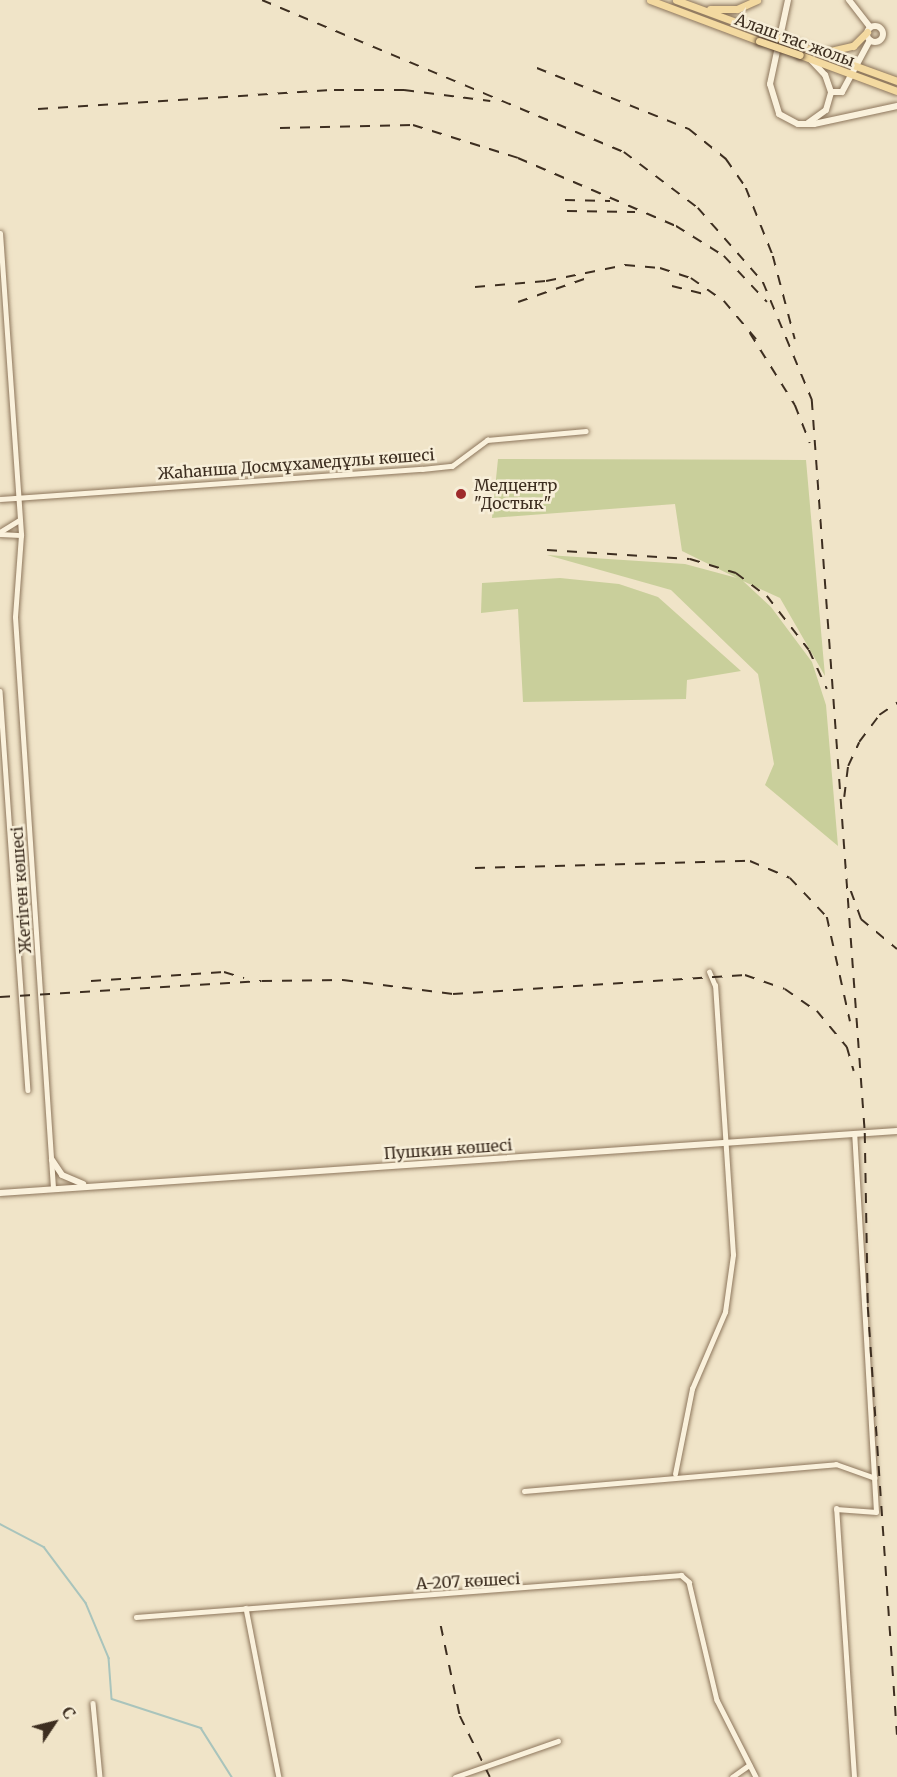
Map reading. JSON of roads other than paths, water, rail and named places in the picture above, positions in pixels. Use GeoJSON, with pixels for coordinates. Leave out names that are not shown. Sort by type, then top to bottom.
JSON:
{"type":"FeatureCollection","features":[{"type":"Feature","properties":{"kind":"main road","name":"Алаш тас жолы"},"geometry":{"type":"LineString","coordinates":[[650,0],[897,91]]}},
{"type":"Feature","properties":{"kind":"main road","name":"Алаш тас жолы"},"geometry":{"type":"LineString","coordinates":[[676,0],[897,81]]}},
{"type":"Feature","properties":{"kind":"main road"},"geometry":{"type":"LineString","coordinates":[[700,8],[737,9],[757,0]]}},
{"type":"Feature","properties":{"kind":"main road"},"geometry":{"type":"LineString","coordinates":[[788,0],[770,94],[786,120],[807,123],[897,106]]}},
{"type":"Feature","properties":{"kind":"main road"},"geometry":{"type":"LineString","coordinates":[[849,0],[869,33]]}},
{"type":"Feature","properties":{"kind":"main road"},"geometry":{"type":"LineString","coordinates":[[831,92],[842,92],[848,74],[869,33]]}},
{"type":"Feature","properties":{"kind":"main road"},"geometry":{"type":"LineString","coordinates":[[814,51],[843,50],[869,33]]}},
{"type":"Feature","properties":{"kind":"main road"},"geometry":{"type":"LineString","coordinates":[[807,123],[826,110],[831,92],[825,75],[810,59]]}},
{"type":"Feature","properties":{"kind":"main road","name":"Пушкин көшесі"},"geometry":{"type":"LineString","coordinates":[[0,1193],[53,1187],[897,1131]]}},
{"type":"Feature","properties":{"kind":"main road"},"geometry":{"type":"LineString","coordinates":[[52,1160],[66,1177],[86,1186]]}},
{"type":"Feature","properties":{"kind":"street","name":"Жетіген көшесі"},"geometry":{"type":"LineString","coordinates":[[0,233],[15,498],[21,535],[15,617],[53,1187]]}},
{"type":"Feature","properties":{"kind":"street","name":"Жаһанша Досмұхамедұлы көшесі"},"geometry":{"type":"LineString","coordinates":[[0,499],[452,466],[487,440],[586,431]]}},
{"type":"Feature","properties":{"kind":"street"},"geometry":{"type":"LineString","coordinates":[[0,533],[19,520]]}},
{"type":"Feature","properties":{"kind":"street"},"geometry":{"type":"LineString","coordinates":[[0,533],[21,535]]}},
{"type":"Feature","properties":{"kind":"street"},"geometry":{"type":"LineString","coordinates":[[0,691],[28,1090]]}},
{"type":"Feature","properties":{"kind":"street"},"geometry":{"type":"LineString","coordinates":[[675,1474],[692,1389],[725,1312],[733,1255],[726,1143],[709,972]]}},
{"type":"Feature","properties":{"kind":"street"},"geometry":{"type":"LineString","coordinates":[[854,1134],[876,1512],[836,1509],[854,1777]]}},
{"type":"Feature","properties":{"kind":"street"},"geometry":{"type":"LineString","coordinates":[[524,1491],[675,1474],[836,1464],[875,1478]]}},
{"type":"Feature","properties":{"kind":"street","name":"А-207 көшесі"},"geometry":{"type":"LineString","coordinates":[[136,1617],[681,1575],[689,1582],[707,1668],[749,1765]]}},
{"type":"Feature","properties":{"kind":"street"},"geometry":{"type":"LineString","coordinates":[[246,1608],[279,1777]]}},
{"type":"Feature","properties":{"kind":"street"},"geometry":{"type":"LineString","coordinates":[[93,1703],[100,1777]]}},
{"type":"Feature","properties":{"kind":"street"},"geometry":{"type":"LineString","coordinates":[[455,1777],[558,1741]]}},
{"type":"Feature","properties":{"kind":"street"},"geometry":{"type":"LineString","coordinates":[[732,1777],[749,1765],[756,1777]]}},
{"type":"Feature","properties":{"kind":"waterway"},"geometry":{"type":"LineString","coordinates":[[0,1524],[44,1547],[86,1603],[109,1658],[112,1699],[201,1728],[232,1777]]}},
{"type":"Feature","properties":{"kind":"railway"},"geometry":{"type":"LineString","coordinates":[[262,0],[624,152],[698,208],[763,282],[812,400],[865,1133],[868,1307],[897,1735]]}},
{"type":"Feature","properties":{"kind":"railway"},"geometry":{"type":"LineString","coordinates":[[537,68],[689,129],[726,159],[746,188],[773,256],[795,339]]}},
{"type":"Feature","properties":{"kind":"railway"},"geometry":{"type":"LineString","coordinates":[[38,109],[334,90],[404,90],[490,101]]}},
{"type":"Feature","properties":{"kind":"railway"},"geometry":{"type":"LineString","coordinates":[[280,128],[413,125],[518,158],[676,226],[724,256],[767,302]]}},
{"type":"Feature","properties":{"kind":"railway"},"geometry":{"type":"LineString","coordinates":[[565,200],[610,201]]}},
{"type":"Feature","properties":{"kind":"railway"},"geometry":{"type":"LineString","coordinates":[[567,211],[635,212]]}},
{"type":"Feature","properties":{"kind":"railway"},"geometry":{"type":"LineString","coordinates":[[475,287],[546,281],[625,265],[660,268],[691,278],[724,301],[756,339]]}},
{"type":"Feature","properties":{"kind":"railway"},"geometry":{"type":"LineString","coordinates":[[518,302],[584,279]]}},
{"type":"Feature","properties":{"kind":"railway"},"geometry":{"type":"LineString","coordinates":[[672,286],[707,295]]}},
{"type":"Feature","properties":{"kind":"railway"},"geometry":{"type":"LineString","coordinates":[[750,333],[795,405],[810,443]]}},
{"type":"Feature","properties":{"kind":"railway"},"geometry":{"type":"LineString","coordinates":[[547,550],[690,559],[736,573],[767,596],[809,650],[827,689]]}},
{"type":"Feature","properties":{"kind":"railway"},"geometry":{"type":"LineString","coordinates":[[844,797],[848,766],[859,742],[879,715],[897,703]]}},
{"type":"Feature","properties":{"kind":"railway"},"geometry":{"type":"LineString","coordinates":[[475,868],[750,861],[790,878],[827,917],[850,1021]]}},
{"type":"Feature","properties":{"kind":"railway"},"geometry":{"type":"LineString","coordinates":[[851,891],[861,919],[897,949]]}},
{"type":"Feature","properties":{"kind":"railway"},"geometry":{"type":"LineString","coordinates":[[91,981],[224,972],[244,978]]}},
{"type":"Feature","properties":{"kind":"railway"},"geometry":{"type":"LineString","coordinates":[[0,997],[262,981],[343,980],[453,994],[745,975],[785,989],[817,1011],[847,1047],[854,1071]]}},
{"type":"Feature","properties":{"kind":"railway"},"geometry":{"type":"LineString","coordinates":[[441,1626],[460,1716],[490,1777]]}},
{"type":"Feature","properties":{"kind":"place","name":"Медцентр \"Достык\""},"geometry":{"type":"Point","coordinates":[461,494]}}]}
